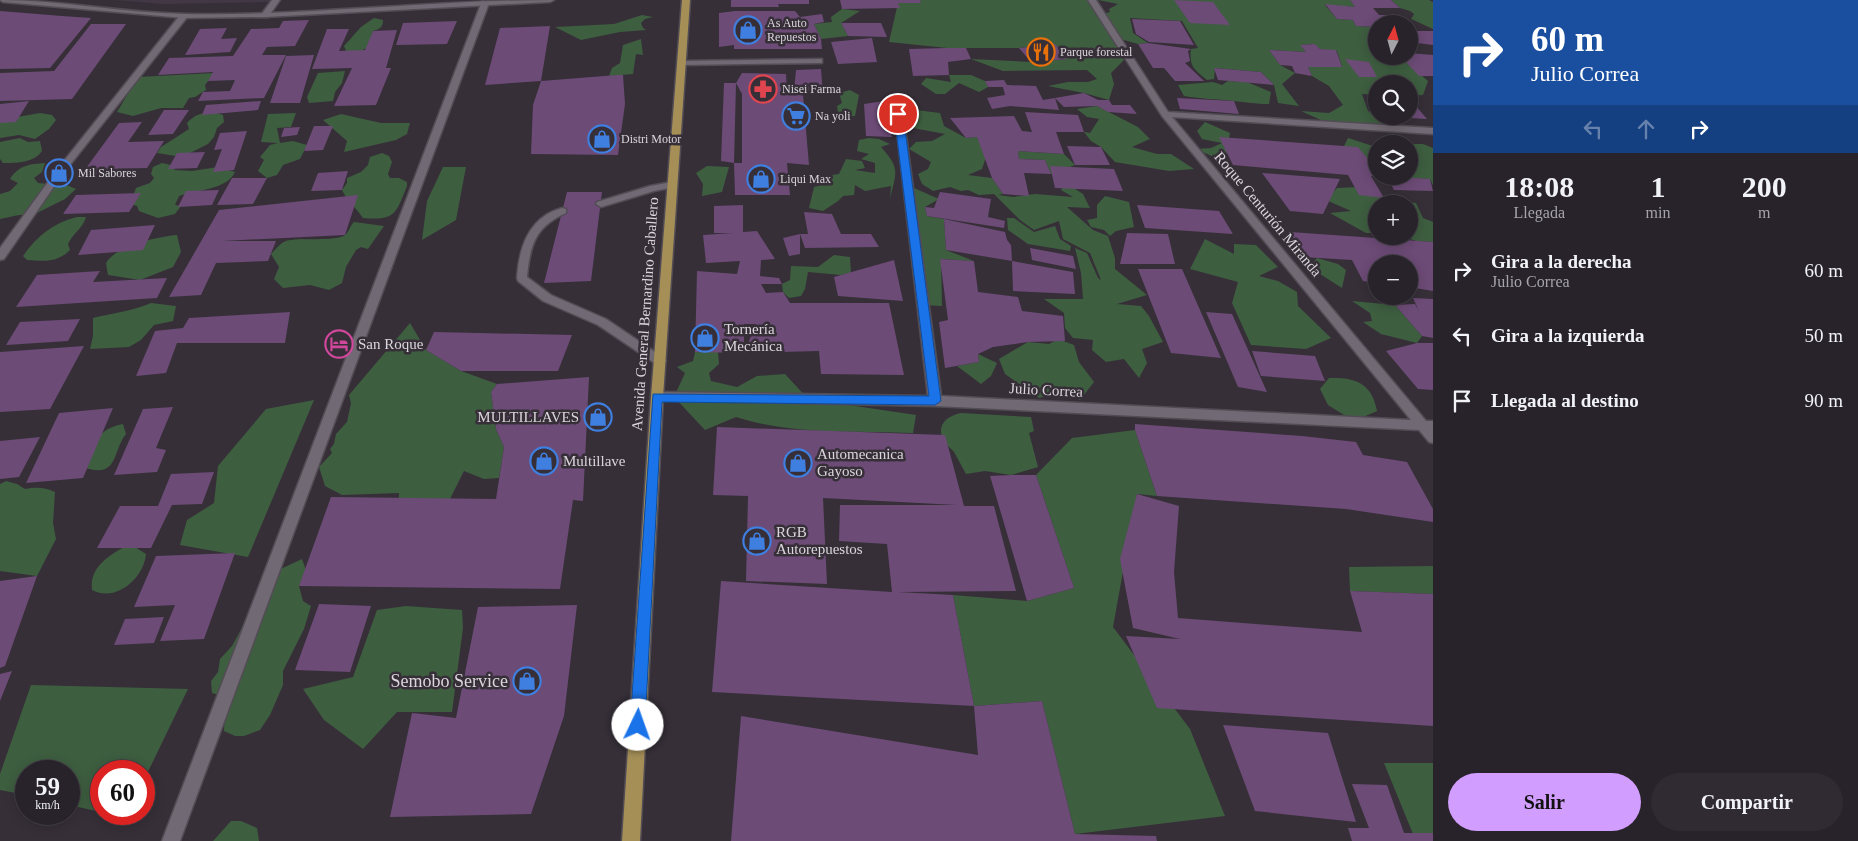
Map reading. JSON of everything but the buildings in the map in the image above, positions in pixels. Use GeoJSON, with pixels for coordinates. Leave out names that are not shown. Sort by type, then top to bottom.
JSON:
{"type":"FeatureCollection","features":[{"type":"Feature","properties":{"kind":"main road","name":"Avenida General Bernardino Caballero"},"geometry":{"type":"LineString","coordinates":[[631,841],[657,397],[686,0]]}},
{"type":"Feature","properties":{"kind":"street"},"geometry":{"type":"LineString","coordinates":[[3,0],[184,16],[265,15],[550,0]]}},
{"type":"Feature","properties":{"kind":"street"},"geometry":{"type":"LineString","coordinates":[[265,15],[276,0]]}},
{"type":"Feature","properties":{"kind":"street","name":"Roque Centurión Miranda"},"geometry":{"type":"LineString","coordinates":[[1092,0],[1165,114],[1429,426],[1433,438]]}},
{"type":"Feature","properties":{"kind":"street"},"geometry":{"type":"LineString","coordinates":[[171,841],[486,2]]}},
{"type":"Feature","properties":{"kind":"street"},"geometry":{"type":"LineString","coordinates":[[0,256],[59,173],[184,16]]}},
{"type":"Feature","properties":{"kind":"street"},"geometry":{"type":"LineString","coordinates":[[682,63],[819,61]]}},
{"type":"Feature","properties":{"kind":"street"},"geometry":{"type":"LineString","coordinates":[[898,114],[935,401]]}},
{"type":"Feature","properties":{"kind":"street"},"geometry":{"type":"LineString","coordinates":[[1165,114],[1433,131]]}},
{"type":"Feature","properties":{"kind":"street"},"geometry":{"type":"LineString","coordinates":[[601,204],[653,188],[672,186]]}},
{"type":"Feature","properties":{"kind":"street"},"geometry":{"type":"LineString","coordinates":[[562,211],[550,216],[530,238],[524,255],[522,278],[547,298],[602,322],[660,361]]}},
{"type":"Feature","properties":{"kind":"street","name":"Julio Correa"},"geometry":{"type":"LineString","coordinates":[[657,397],[935,401],[1429,426]]}},
{"type":"Feature","properties":{"kind":"shaded area"},"geometry":{"type":"Polygon","coordinates":[[[115,0],[271,0],[270,2],[164,4],[115,0]]]}},
{"type":"Feature","properties":{"kind":"green space"},"geometry":{"type":"Polygon","coordinates":[[[920,0],[1088,0],[1098,15],[1110,12],[1109,9],[1118,4],[1098,0],[1350,0],[1355,7],[1325,5],[1337,19],[1353,20],[1356,26],[1368,27],[1368,65],[1410,65],[1428,81],[1423,95],[1418,95],[1418,75],[1368,75],[1368,94],[1362,94],[1368,111],[1368,125],[1379,125],[1334,126],[1301,111],[1329,113],[1343,105],[1329,86],[1312,76],[1308,67],[1342,67],[1337,51],[1320,49],[1314,44],[1301,45],[1306,52],[1269,50],[1280,65],[1295,73],[1282,84],[1299,106],[1278,103],[1274,85],[1261,72],[1215,68],[1214,79],[1207,80],[1193,67],[1191,49],[1198,48],[1182,21],[1130,18],[1133,33],[1148,43],[1138,44],[1110,36],[1124,60],[1111,73],[1114,84],[1109,100],[1048,86],[1068,82],[1088,82],[1097,79],[1087,70],[1003,71],[971,59],[1031,62],[1067,59],[1054,44],[1019,48],[947,48],[889,42],[898,3],[921,3],[920,0]]]}},
{"type":"Feature","properties":{"kind":"green space"},"geometry":{"type":"Polygon","coordinates":[[[1391,0],[1429,0],[1433,2],[1433,29],[1418,22],[1418,15],[1413,15],[1410,11],[1400,8],[1391,0]]]}},
{"type":"Feature","properties":{"kind":"green space"},"geometry":{"type":"Polygon","coordinates":[[[842,9],[860,11],[841,23],[848,36],[821,39],[814,24],[832,22],[831,17],[842,9]]]}},
{"type":"Feature","properties":{"kind":"green space"},"geometry":{"type":"Polygon","coordinates":[[[642,15],[653,17],[645,19],[641,23],[646,30],[620,32],[581,40],[555,27],[614,24],[642,15]]]}},
{"type":"Feature","properties":{"kind":"green space"},"geometry":{"type":"Polygon","coordinates":[[[374,18],[383,20],[382,26],[373,31],[367,48],[360,51],[346,51],[344,46],[361,27],[374,18]]]}},
{"type":"Feature","properties":{"kind":"green space"},"geometry":{"type":"Polygon","coordinates":[[[641,39],[643,55],[636,54],[633,74],[609,76],[612,68],[620,63],[623,45],[641,39]]]}},
{"type":"Feature","properties":{"kind":"green space"},"geometry":{"type":"Polygon","coordinates":[[[345,71],[342,83],[335,92],[333,101],[309,103],[307,97],[318,73],[345,71]]]}},
{"type":"Feature","properties":{"kind":"green space"},"geometry":{"type":"Polygon","coordinates":[[[214,73],[205,85],[206,90],[195,97],[189,98],[183,108],[161,108],[133,116],[117,112],[138,77],[214,73]]]}},
{"type":"Feature","properties":{"kind":"green space"},"geometry":{"type":"Polygon","coordinates":[[[949,75],[971,75],[985,81],[988,87],[979,92],[959,83],[945,94],[936,94],[921,84],[926,78],[951,82],[949,75]]]}},
{"type":"Feature","properties":{"kind":"green space"},"geometry":{"type":"Polygon","coordinates":[[[1228,81],[1247,82],[1271,92],[1269,104],[1184,96],[1178,85],[1213,82],[1222,85],[1228,81]]]}},
{"type":"Feature","properties":{"kind":"green space"},"geometry":{"type":"Polygon","coordinates":[[[850,90],[859,95],[855,116],[844,117],[838,113],[837,106],[842,103],[839,93],[850,90]]]}},
{"type":"Feature","properties":{"kind":"green space"},"geometry":{"type":"Polygon","coordinates":[[[1097,106],[1138,127],[1150,139],[1132,147],[1157,154],[1171,154],[1194,169],[1169,171],[1115,162],[1101,147],[1091,141],[1084,132],[1090,133],[1099,119],[1087,117],[1077,109],[1097,106]]]}},
{"type":"Feature","properties":{"kind":"green space"},"geometry":{"type":"Polygon","coordinates":[[[916,110],[940,113],[944,126],[966,138],[977,137],[986,157],[982,169],[968,175],[992,178],[1003,194],[998,195],[1013,197],[1035,194],[1073,197],[1061,190],[1066,183],[1083,194],[1090,208],[1067,207],[1093,230],[1108,236],[1115,258],[1115,269],[1147,295],[1117,304],[1141,306],[1149,316],[1163,342],[1142,349],[1147,363],[1139,378],[1124,359],[1106,362],[1092,350],[1093,340],[1073,338],[1065,328],[1064,313],[1044,299],[1083,299],[1081,273],[1075,248],[1087,253],[1098,278],[1101,280],[1090,253],[1063,239],[1059,221],[1034,230],[1020,220],[994,194],[979,195],[968,190],[961,191],[950,187],[933,191],[922,184],[918,174],[928,169],[931,162],[909,149],[916,142],[932,141],[945,134],[913,128],[912,120],[916,110]]]}},
{"type":"Feature","properties":{"kind":"green space"},"geometry":{"type":"Polygon","coordinates":[[[214,112],[223,115],[224,122],[217,128],[214,137],[208,144],[182,157],[157,153],[161,147],[189,129],[187,123],[193,118],[214,112]]]}},
{"type":"Feature","properties":{"kind":"green space"},"geometry":{"type":"Polygon","coordinates":[[[40,113],[52,115],[56,120],[49,129],[35,139],[19,135],[0,138],[0,120],[40,113]]]}},
{"type":"Feature","properties":{"kind":"green space"},"geometry":{"type":"Polygon","coordinates":[[[296,113],[291,127],[277,128],[280,143],[293,141],[307,145],[300,159],[283,165],[277,175],[267,178],[258,171],[264,160],[260,157],[270,145],[278,143],[261,142],[268,114],[296,113]]]}},
{"type":"Feature","properties":{"kind":"green space"},"geometry":{"type":"Polygon","coordinates":[[[341,114],[381,123],[410,123],[407,134],[396,140],[344,152],[347,141],[323,120],[341,114]]]}},
{"type":"Feature","properties":{"kind":"green space"},"geometry":{"type":"Polygon","coordinates":[[[1205,122],[1230,133],[1225,162],[1196,149],[1211,148],[1222,143],[1202,139],[1197,131],[1205,122]]]}},
{"type":"Feature","properties":{"kind":"green space"},"geometry":{"type":"Polygon","coordinates":[[[20,138],[28,142],[40,141],[42,151],[30,160],[3,163],[0,159],[0,142],[20,138]]]}},
{"type":"Feature","properties":{"kind":"green space"},"geometry":{"type":"Polygon","coordinates":[[[1348,138],[1368,144],[1368,160],[1344,146],[1348,138]]]}},
{"type":"Feature","properties":{"kind":"green space"},"geometry":{"type":"Polygon","coordinates":[[[879,139],[890,144],[881,147],[892,161],[895,171],[890,199],[891,186],[865,191],[855,185],[854,195],[843,196],[823,211],[809,208],[814,187],[823,185],[832,175],[839,174],[846,159],[862,161],[865,168],[855,170],[875,173],[875,163],[861,159],[869,154],[857,151],[859,140],[879,139]]]}},
{"type":"Feature","properties":{"kind":"green space"},"geometry":{"type":"Polygon","coordinates":[[[1418,144],[1433,148],[1433,185],[1430,179],[1418,178],[1418,144]]]}},
{"type":"Feature","properties":{"kind":"green space"},"geometry":{"type":"Polygon","coordinates":[[[1018,151],[1064,154],[1075,165],[1051,174],[1045,160],[1019,159],[1018,151]]]}},
{"type":"Feature","properties":{"kind":"green space"},"geometry":{"type":"Polygon","coordinates":[[[382,153],[389,156],[392,162],[388,174],[390,178],[399,178],[407,182],[407,186],[397,209],[389,216],[374,219],[363,218],[342,190],[347,183],[347,178],[361,172],[368,165],[370,157],[382,153]]]}},
{"type":"Feature","properties":{"kind":"green space"},"geometry":{"type":"Polygon","coordinates":[[[45,163],[42,172],[34,178],[38,183],[69,186],[76,189],[65,199],[35,214],[0,219],[0,194],[10,191],[18,183],[10,179],[13,174],[25,166],[45,163]]]}},
{"type":"Feature","properties":{"kind":"green space"},"geometry":{"type":"Polygon","coordinates":[[[162,163],[171,165],[175,170],[192,171],[218,167],[235,172],[231,178],[218,186],[179,196],[175,205],[181,206],[175,214],[158,218],[139,211],[137,206],[130,204],[136,188],[150,183],[154,178],[151,174],[153,167],[162,163]]]}},
{"type":"Feature","properties":{"kind":"green space"},"geometry":{"type":"Polygon","coordinates":[[[707,166],[729,167],[722,192],[702,196],[703,184],[696,173],[707,166]]]}},
{"type":"Feature","properties":{"kind":"green space"},"geometry":{"type":"Polygon","coordinates":[[[443,167],[466,167],[456,220],[422,240],[427,201],[443,167]]]}},
{"type":"Feature","properties":{"kind":"green space"},"geometry":{"type":"Polygon","coordinates":[[[1359,187],[1378,195],[1368,195],[1368,233],[1330,213],[1351,211],[1326,200],[1337,188],[1359,187]]]}},
{"type":"Feature","properties":{"kind":"green space"},"geometry":{"type":"Polygon","coordinates":[[[914,188],[939,199],[925,207],[927,216],[944,219],[946,250],[974,261],[941,259],[942,306],[922,305],[907,197],[914,188]]]}},
{"type":"Feature","properties":{"kind":"green space"},"geometry":{"type":"Polygon","coordinates":[[[1105,196],[1129,202],[1134,227],[1116,231],[1110,236],[1104,230],[1091,227],[1087,220],[1097,218],[1097,205],[1105,196]]]}},
{"type":"Feature","properties":{"kind":"green space"},"geometry":{"type":"Polygon","coordinates":[[[1418,207],[1423,218],[1433,222],[1433,242],[1418,241],[1418,207]]]}},
{"type":"Feature","properties":{"kind":"green space"},"geometry":{"type":"Polygon","coordinates":[[[77,217],[86,217],[68,244],[70,250],[65,254],[45,261],[27,260],[23,256],[46,231],[60,223],[77,217]]]}},
{"type":"Feature","properties":{"kind":"green space"},"geometry":{"type":"Polygon","coordinates":[[[1007,218],[1014,218],[1034,232],[1055,226],[1060,239],[1071,246],[1070,251],[1028,244],[1008,230],[1007,218]]]}},
{"type":"Feature","properties":{"kind":"green space"},"geometry":{"type":"Polygon","coordinates":[[[354,222],[384,226],[368,249],[361,247],[356,250],[346,267],[342,283],[329,290],[310,285],[283,288],[274,279],[279,267],[271,254],[282,243],[291,240],[341,237],[346,234],[354,222]]]}},
{"type":"Feature","properties":{"kind":"green space"},"geometry":{"type":"Polygon","coordinates":[[[177,235],[181,252],[173,267],[140,280],[108,275],[106,263],[119,251],[138,243],[177,235]]]}},
{"type":"Feature","properties":{"kind":"green space"},"geometry":{"type":"Polygon","coordinates":[[[1205,239],[1234,254],[1234,244],[1256,245],[1278,267],[1259,276],[1278,281],[1297,292],[1298,306],[1331,338],[1306,349],[1251,345],[1232,303],[1238,282],[1190,269],[1205,239]]]}},
{"type":"Feature","properties":{"kind":"green space"},"geometry":{"type":"Polygon","coordinates":[[[834,255],[850,257],[851,273],[841,275],[808,272],[805,289],[801,296],[789,298],[783,292],[782,284],[790,280],[791,266],[818,267],[834,255]]]}},
{"type":"Feature","properties":{"kind":"green space"},"geometry":{"type":"Polygon","coordinates":[[[1317,258],[1338,264],[1346,270],[1342,288],[1309,267],[1317,258]]]}},
{"type":"Feature","properties":{"kind":"green space"},"geometry":{"type":"Polygon","coordinates":[[[1352,301],[1368,302],[1368,305],[1395,305],[1422,336],[1417,343],[1381,334],[1363,322],[1372,321],[1370,313],[1352,301]]]}},
{"type":"Feature","properties":{"kind":"green space"},"geometry":{"type":"Polygon","coordinates":[[[151,303],[176,306],[173,321],[154,325],[141,340],[129,347],[90,349],[93,336],[93,318],[130,310],[151,303]]]}},
{"type":"Feature","properties":{"kind":"green space"},"geometry":{"type":"Polygon","coordinates":[[[410,323],[426,350],[461,371],[497,384],[491,392],[496,429],[504,447],[499,478],[484,479],[464,471],[438,523],[398,512],[399,493],[342,495],[325,486],[319,467],[332,453],[330,449],[334,444],[336,434],[347,422],[351,403],[349,395],[410,323]]]}},
{"type":"Feature","properties":{"kind":"green space"},"geometry":{"type":"Polygon","coordinates":[[[1058,339],[1074,345],[1079,362],[1094,382],[1080,400],[1061,392],[1039,398],[1005,374],[999,359],[1028,342],[1049,344],[1058,339]]]}},
{"type":"Feature","properties":{"kind":"green space"},"geometry":{"type":"Polygon","coordinates":[[[695,352],[718,352],[719,364],[709,373],[711,381],[737,387],[757,376],[785,374],[808,399],[916,415],[913,433],[801,429],[757,423],[736,417],[705,430],[674,397],[685,373],[677,367],[693,361],[695,352]]]}},
{"type":"Feature","properties":{"kind":"green space"},"geometry":{"type":"Polygon","coordinates":[[[978,354],[997,363],[991,376],[981,384],[957,366],[979,362],[978,354]]]}},
{"type":"Feature","properties":{"kind":"green space"},"geometry":{"type":"Polygon","coordinates":[[[1329,378],[1347,379],[1361,384],[1371,394],[1377,411],[1361,418],[1344,415],[1328,405],[1320,389],[1329,378]]]}},
{"type":"Feature","properties":{"kind":"green space"},"geometry":{"type":"Polygon","coordinates":[[[314,400],[248,557],[180,545],[187,520],[214,503],[218,466],[266,409],[314,400]]]}},
{"type":"Feature","properties":{"kind":"green space"},"geometry":{"type":"Polygon","coordinates":[[[961,413],[1031,417],[1034,431],[1029,433],[1038,467],[1011,475],[985,471],[966,474],[941,433],[941,428],[946,420],[961,413]]]}},
{"type":"Feature","properties":{"kind":"green space"},"geometry":{"type":"Polygon","coordinates":[[[123,424],[126,434],[109,467],[103,470],[95,470],[83,467],[93,445],[101,434],[114,426],[123,424]]]}},
{"type":"Feature","properties":{"kind":"green space"},"geometry":{"type":"Polygon","coordinates":[[[1135,430],[1157,496],[1137,494],[1113,627],[1190,729],[1225,816],[1075,834],[1042,701],[974,706],[953,595],[1027,601],[1074,588],[1036,475],[1072,438],[1135,430]]]}},
{"type":"Feature","properties":{"kind":"green space"},"geometry":{"type":"Polygon","coordinates":[[[6,481],[17,484],[25,489],[40,488],[55,492],[53,523],[56,539],[37,576],[0,571],[0,484],[6,481]]]}},
{"type":"Feature","properties":{"kind":"green space"},"geometry":{"type":"Polygon","coordinates":[[[130,544],[146,554],[140,572],[127,586],[119,591],[101,593],[92,590],[94,574],[98,568],[109,557],[130,544]]]}},
{"type":"Feature","properties":{"kind":"green space"},"geometry":{"type":"Polygon","coordinates":[[[302,559],[307,573],[299,586],[303,601],[311,606],[304,629],[283,671],[283,685],[270,715],[260,730],[244,736],[235,736],[224,731],[225,697],[212,693],[211,681],[218,672],[220,659],[232,646],[272,573],[302,559]]]}},
{"type":"Feature","properties":{"kind":"green space"},"geometry":{"type":"Polygon","coordinates":[[[1433,566],[1433,594],[1350,591],[1349,567],[1433,566]]]}},
{"type":"Feature","properties":{"kind":"green space"},"geometry":{"type":"Polygon","coordinates":[[[406,606],[462,610],[463,628],[452,712],[397,712],[363,749],[324,720],[303,689],[353,677],[377,610],[406,606]]]}},
{"type":"Feature","properties":{"kind":"green space"},"geometry":{"type":"Polygon","coordinates":[[[31,685],[188,689],[154,760],[90,760],[90,810],[80,807],[80,760],[15,760],[15,793],[0,790],[0,774],[31,685]]]}},
{"type":"Feature","properties":{"kind":"green space"},"geometry":{"type":"Polygon","coordinates":[[[1384,763],[1433,763],[1433,833],[1413,834],[1384,763]]]}},
{"type":"Feature","properties":{"kind":"green space"},"geometry":{"type":"Polygon","coordinates":[[[231,821],[241,821],[257,828],[259,841],[213,841],[231,821]]]}},
{"type":"Feature","properties":{"kind":"place","name":"As Auto Repuestos"},"geometry":{"type":"Point","coordinates":[748,30]}},
{"type":"Feature","properties":{"kind":"place","name":"Parque forestal"},"geometry":{"type":"Point","coordinates":[1041,52]}},
{"type":"Feature","properties":{"kind":"place","name":"Nisei Farma"},"geometry":{"type":"Point","coordinates":[763,89]}},
{"type":"Feature","properties":{"kind":"place","name":"Na yoli"},"geometry":{"type":"Point","coordinates":[796,116]}},
{"type":"Feature","properties":{"kind":"place","name":"Distri Motor"},"geometry":{"type":"Point","coordinates":[602,139]}},
{"type":"Feature","properties":{"kind":"place","name":"Mil Sabores"},"geometry":{"type":"Point","coordinates":[59,173]}},
{"type":"Feature","properties":{"kind":"place","name":"Liqui Max"},"geometry":{"type":"Point","coordinates":[761,179]}},
{"type":"Feature","properties":{"kind":"place","name":"Tornería Mecánica"},"geometry":{"type":"Point","coordinates":[705,338]}},
{"type":"Feature","properties":{"kind":"place","name":"San Roque"},"geometry":{"type":"Point","coordinates":[339,344]}},
{"type":"Feature","properties":{"kind":"place","name":"MULTILLAVES"},"geometry":{"type":"Point","coordinates":[598,417]}},
{"type":"Feature","properties":{"kind":"place","name":"Multillave"},"geometry":{"type":"Point","coordinates":[544,461]}},
{"type":"Feature","properties":{"kind":"place","name":"Automecanica Gayoso"},"geometry":{"type":"Point","coordinates":[798,463]}},
{"type":"Feature","properties":{"kind":"place","name":"RGB Autorepuestos"},"geometry":{"type":"Point","coordinates":[757,541]}},
{"type":"Feature","properties":{"kind":"place","name":"Semobo Service"},"geometry":{"type":"Point","coordinates":[527,681]}},
{"type":"Feature","properties":{"kind":"route"},"geometry":{"type":"LineString","coordinates":[[638,725],[657,397],[935,401],[898,114]]}}]}
